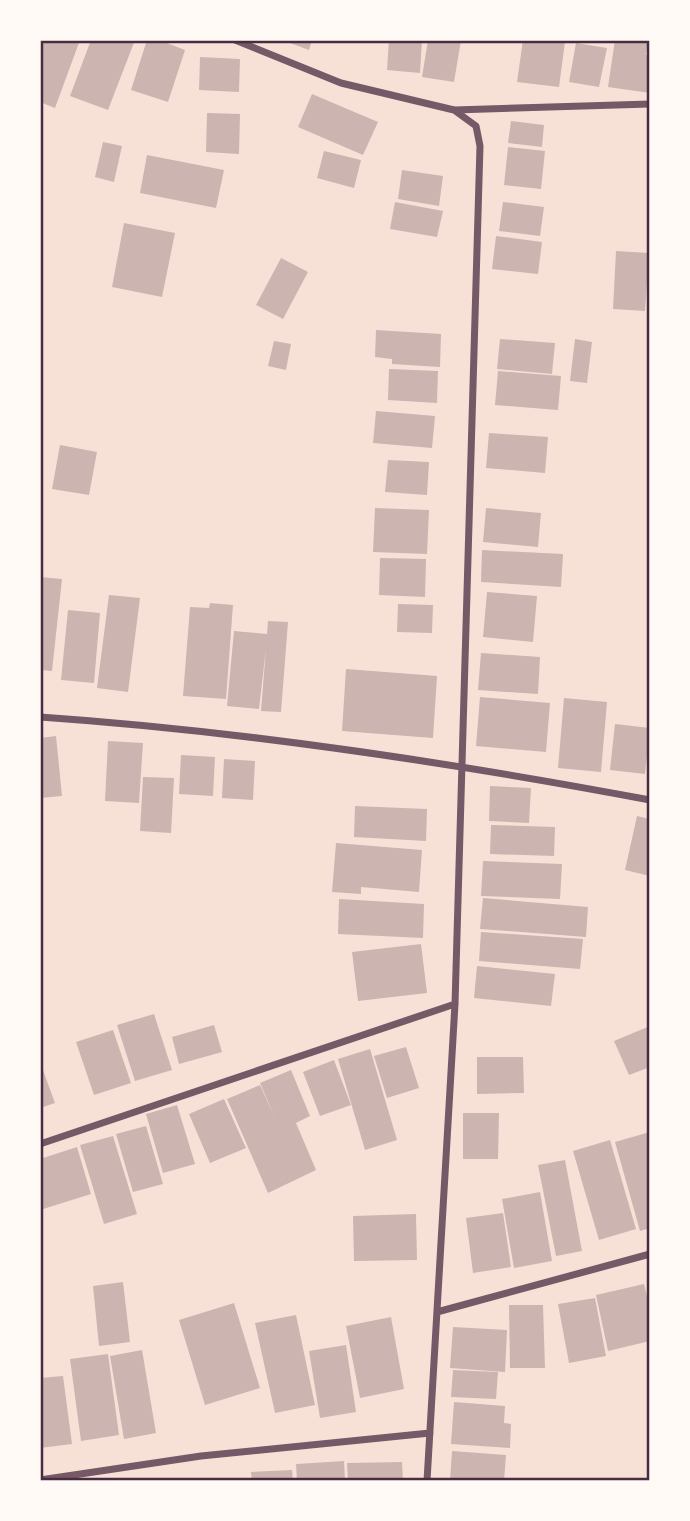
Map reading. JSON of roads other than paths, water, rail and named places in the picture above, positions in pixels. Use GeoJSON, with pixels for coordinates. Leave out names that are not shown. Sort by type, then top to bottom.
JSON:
{"type":"FeatureCollection","features":[{"type":"Feature","properties":{"kind":"street"},"geometry":{"type":"LineString","coordinates":[[235,40],[341,83],[454,110],[650,104]]}},
{"type":"Feature","properties":{"kind":"street"},"geometry":{"type":"LineString","coordinates":[[427,1481],[455,1004],[480,146],[477,126],[454,110]]}},
{"type":"Feature","properties":{"kind":"street"},"geometry":{"type":"LineString","coordinates":[[40,717],[156,725],[461,764],[650,800]]}},
{"type":"Feature","properties":{"kind":"street"},"geometry":{"type":"LineString","coordinates":[[40,1144],[455,1004]]}},
{"type":"Feature","properties":{"kind":"street"},"geometry":{"type":"LineString","coordinates":[[437,1312],[650,1254]]}},
{"type":"Feature","properties":{"kind":"street"},"geometry":{"type":"LineString","coordinates":[[40,1480],[201,1456],[430,1433]]}}]}
